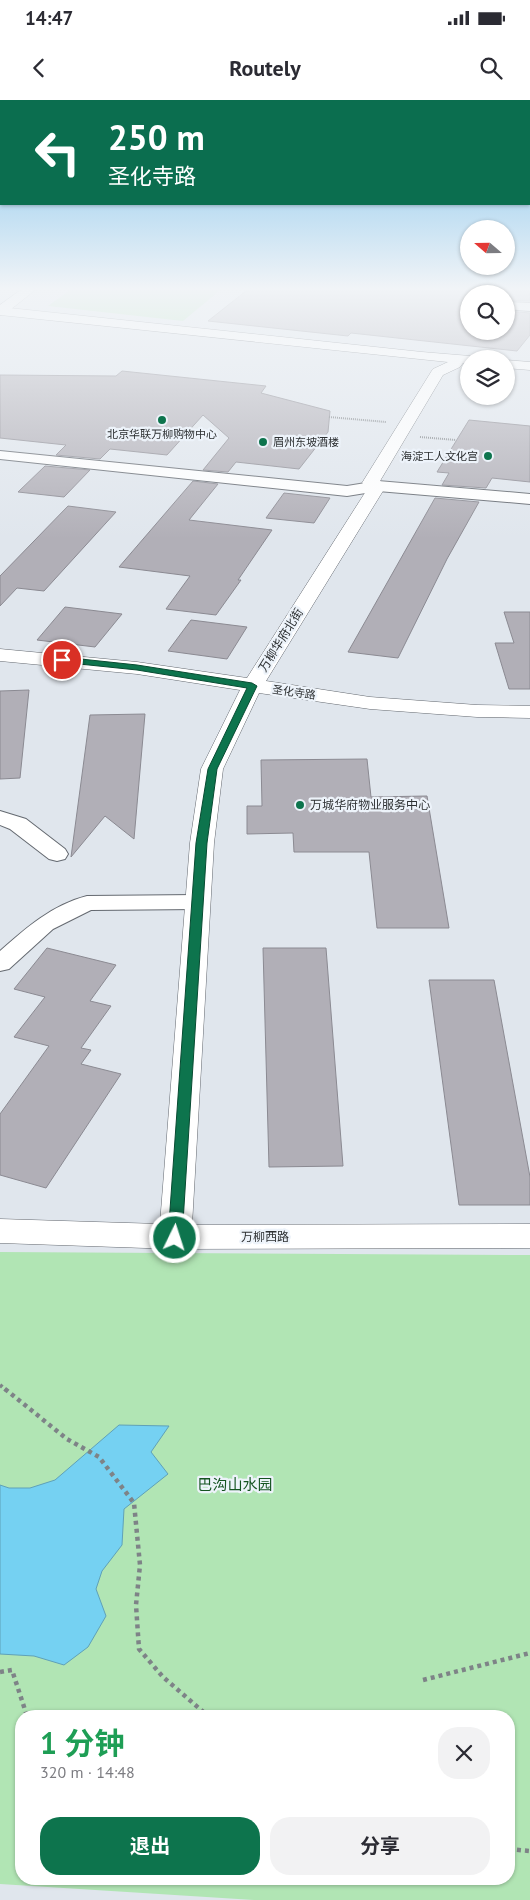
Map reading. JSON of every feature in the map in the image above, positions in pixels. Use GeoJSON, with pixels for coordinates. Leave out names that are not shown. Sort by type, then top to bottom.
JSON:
{"type":"FeatureCollection","features":[{"type":"Feature","properties":{"kind":"street"},"geometry":{"type":"LineString","coordinates":[[440,371],[438,372],[370,484],[530,499]]}},
{"type":"Feature","properties":{"kind":"street"},"geometry":{"type":"LineString","coordinates":[[0,455],[347,491],[378,486]]}},
{"type":"Feature","properties":{"kind":"street","name":"万柳华府北街"},"geometry":{"type":"LineString","coordinates":[[175,1238],[202,843],[212,769],[252,686],[378,486]]}},
{"type":"Feature","properties":{"kind":"street","name":"圣化寺路"},"geometry":{"type":"LineString","coordinates":[[0,654],[137,668],[370,703],[478,711],[530,712]]}},
{"type":"Feature","properties":{"kind":"street"},"geometry":{"type":"LineString","coordinates":[[0,817],[18,824],[57,854]]}},
{"type":"Feature","properties":{"kind":"street"},"geometry":{"type":"LineString","coordinates":[[0,964],[46,924],[86,902],[198,902]]}},
{"type":"Feature","properties":{"kind":"street","name":"万柳西路"},"geometry":{"type":"LineString","coordinates":[[0,1231],[175,1238],[530,1236]]}},
{"type":"Feature","properties":{"kind":"path"},"geometry":{"type":"LineString","coordinates":[[329,417],[456,440]]}},
{"type":"Feature","properties":{"kind":"path"},"geometry":{"type":"LineString","coordinates":[[0,1385],[66,1439],[100,1457],[134,1504],[140,1565],[136,1605],[139,1649],[162,1677],[201,1710]]}},
{"type":"Feature","properties":{"kind":"path"},"geometry":{"type":"LineString","coordinates":[[423,1680],[530,1653]]}},
{"type":"Feature","properties":{"kind":"path"},"geometry":{"type":"LineString","coordinates":[[0,1672],[12,1670],[26,1710]]}},
{"type":"Feature","properties":{"kind":"path"},"geometry":{"type":"LineString","coordinates":[[515,1850],[530,1851]]}},
{"type":"Feature","properties":{"kind":"green space","name":"巴沟山水园"},"geometry":{"type":"Polygon","coordinates":[[[0,1252],[530,1255],[530,1900],[254,1900],[16,1885],[515,1885],[515,1710],[15,1710],[15,1885],[0,1884],[0,1252]]]}},
{"type":"Feature","properties":{"kind":"water"},"geometry":{"type":"Polygon","coordinates":[[[119,1425],[169,1426],[151,1452],[168,1474],[124,1509],[122,1545],[102,1571],[96,1589],[106,1616],[88,1647],[64,1665],[34,1656],[0,1654],[0,1485],[9,1488],[30,1488],[55,1480],[119,1425]]]}},
{"type":"Feature","properties":{"kind":"building","name":"北京华联万柳购物中心"},"geometry":{"type":"Polygon","coordinates":[[[122,371],[266,386],[261,393],[330,411],[328,432],[299,469],[236,462],[228,472],[203,470],[229,438],[203,415],[167,455],[110,449],[100,459],[56,455],[66,445],[0,438],[0,375],[116,376],[122,371]]]}},
{"type":"Feature","properties":{"kind":"building","name":"海淀工人文化宫"},"geometry":{"type":"Polygon","coordinates":[[[469,420],[530,426],[530,482],[492,478],[486,488],[442,485],[449,473],[437,472],[469,420]]]}},
{"type":"Feature","properties":{"kind":"building"},"geometry":{"type":"Polygon","coordinates":[[[45,466],[90,470],[64,497],[18,492],[45,466]]]}},
{"type":"Feature","properties":{"kind":"building"},"geometry":{"type":"Polygon","coordinates":[[[193,481],[218,484],[189,520],[272,530],[238,580],[241,580],[216,615],[166,609],[190,576],[119,567],[193,481]]]}},
{"type":"Feature","properties":{"kind":"building"},"geometry":{"type":"Polygon","coordinates":[[[284,493],[330,498],[314,523],[266,518],[284,493]]]}},
{"type":"Feature","properties":{"kind":"building"},"geometry":{"type":"Polygon","coordinates":[[[435,498],[479,502],[447,559],[398,658],[348,652],[435,498]]]}},
{"type":"Feature","properties":{"kind":"building"},"geometry":{"type":"Polygon","coordinates":[[[68,506],[116,512],[44,591],[17,588],[0,606],[0,576],[68,506]]]}},
{"type":"Feature","properties":{"kind":"building"},"geometry":{"type":"Polygon","coordinates":[[[65,607],[122,614],[95,647],[37,640],[65,607]]]}},
{"type":"Feature","properties":{"kind":"building"},"geometry":{"type":"Polygon","coordinates":[[[504,612],[530,612],[530,689],[509,689],[495,643],[514,643],[504,612]]]}},
{"type":"Feature","properties":{"kind":"building"},"geometry":{"type":"Polygon","coordinates":[[[191,620],[247,627],[227,659],[168,651],[191,620]]]}},
{"type":"Feature","properties":{"kind":"building"},"geometry":{"type":"Polygon","coordinates":[[[29,690],[20,778],[0,779],[0,691],[29,690]]]}},
{"type":"Feature","properties":{"kind":"building"},"geometry":{"type":"Polygon","coordinates":[[[145,714],[134,839],[105,816],[71,857],[90,715],[145,714]]]}},
{"type":"Feature","properties":{"kind":"building"},"geometry":{"type":"Polygon","coordinates":[[[367,759],[371,797],[427,796],[449,928],[377,928],[369,852],[294,852],[293,833],[247,834],[247,806],[262,806],[261,760],[367,759]]]}},
{"type":"Feature","properties":{"kind":"building"},"geometry":{"type":"Polygon","coordinates":[[[47,948],[116,965],[90,1001],[111,1006],[81,1048],[91,1050],[81,1064],[121,1074],[46,1188],[0,1175],[0,1114],[49,1046],[14,1037],[45,997],[14,989],[47,948]]]}},
{"type":"Feature","properties":{"kind":"building"},"geometry":{"type":"Polygon","coordinates":[[[263,948],[326,948],[343,1166],[269,1167],[263,948]]]}},
{"type":"Feature","properties":{"kind":"building"},"geometry":{"type":"Polygon","coordinates":[[[429,980],[494,980],[530,1177],[530,1205],[459,1205],[429,980]]]}},
{"type":"Feature","properties":{"kind":"place","name":"北京华联万柳购物中心"},"geometry":{"type":"Point","coordinates":[162,420]}},
{"type":"Feature","properties":{"kind":"place","name":"眉州东坡酒楼"},"geometry":{"type":"Point","coordinates":[263,442]}},
{"type":"Feature","properties":{"kind":"place","name":"海淀工人文化宫"},"geometry":{"type":"Point","coordinates":[488,456]}},
{"type":"Feature","properties":{"kind":"place","name":"万城华府物业服务中心"},"geometry":{"type":"Point","coordinates":[300,805]}},
{"type":"Feature","properties":{"kind":"route"},"geometry":{"type":"LineString","coordinates":[[62,660],[137,668],[252,686],[212,769],[202,843],[175,1238]]}}]}
